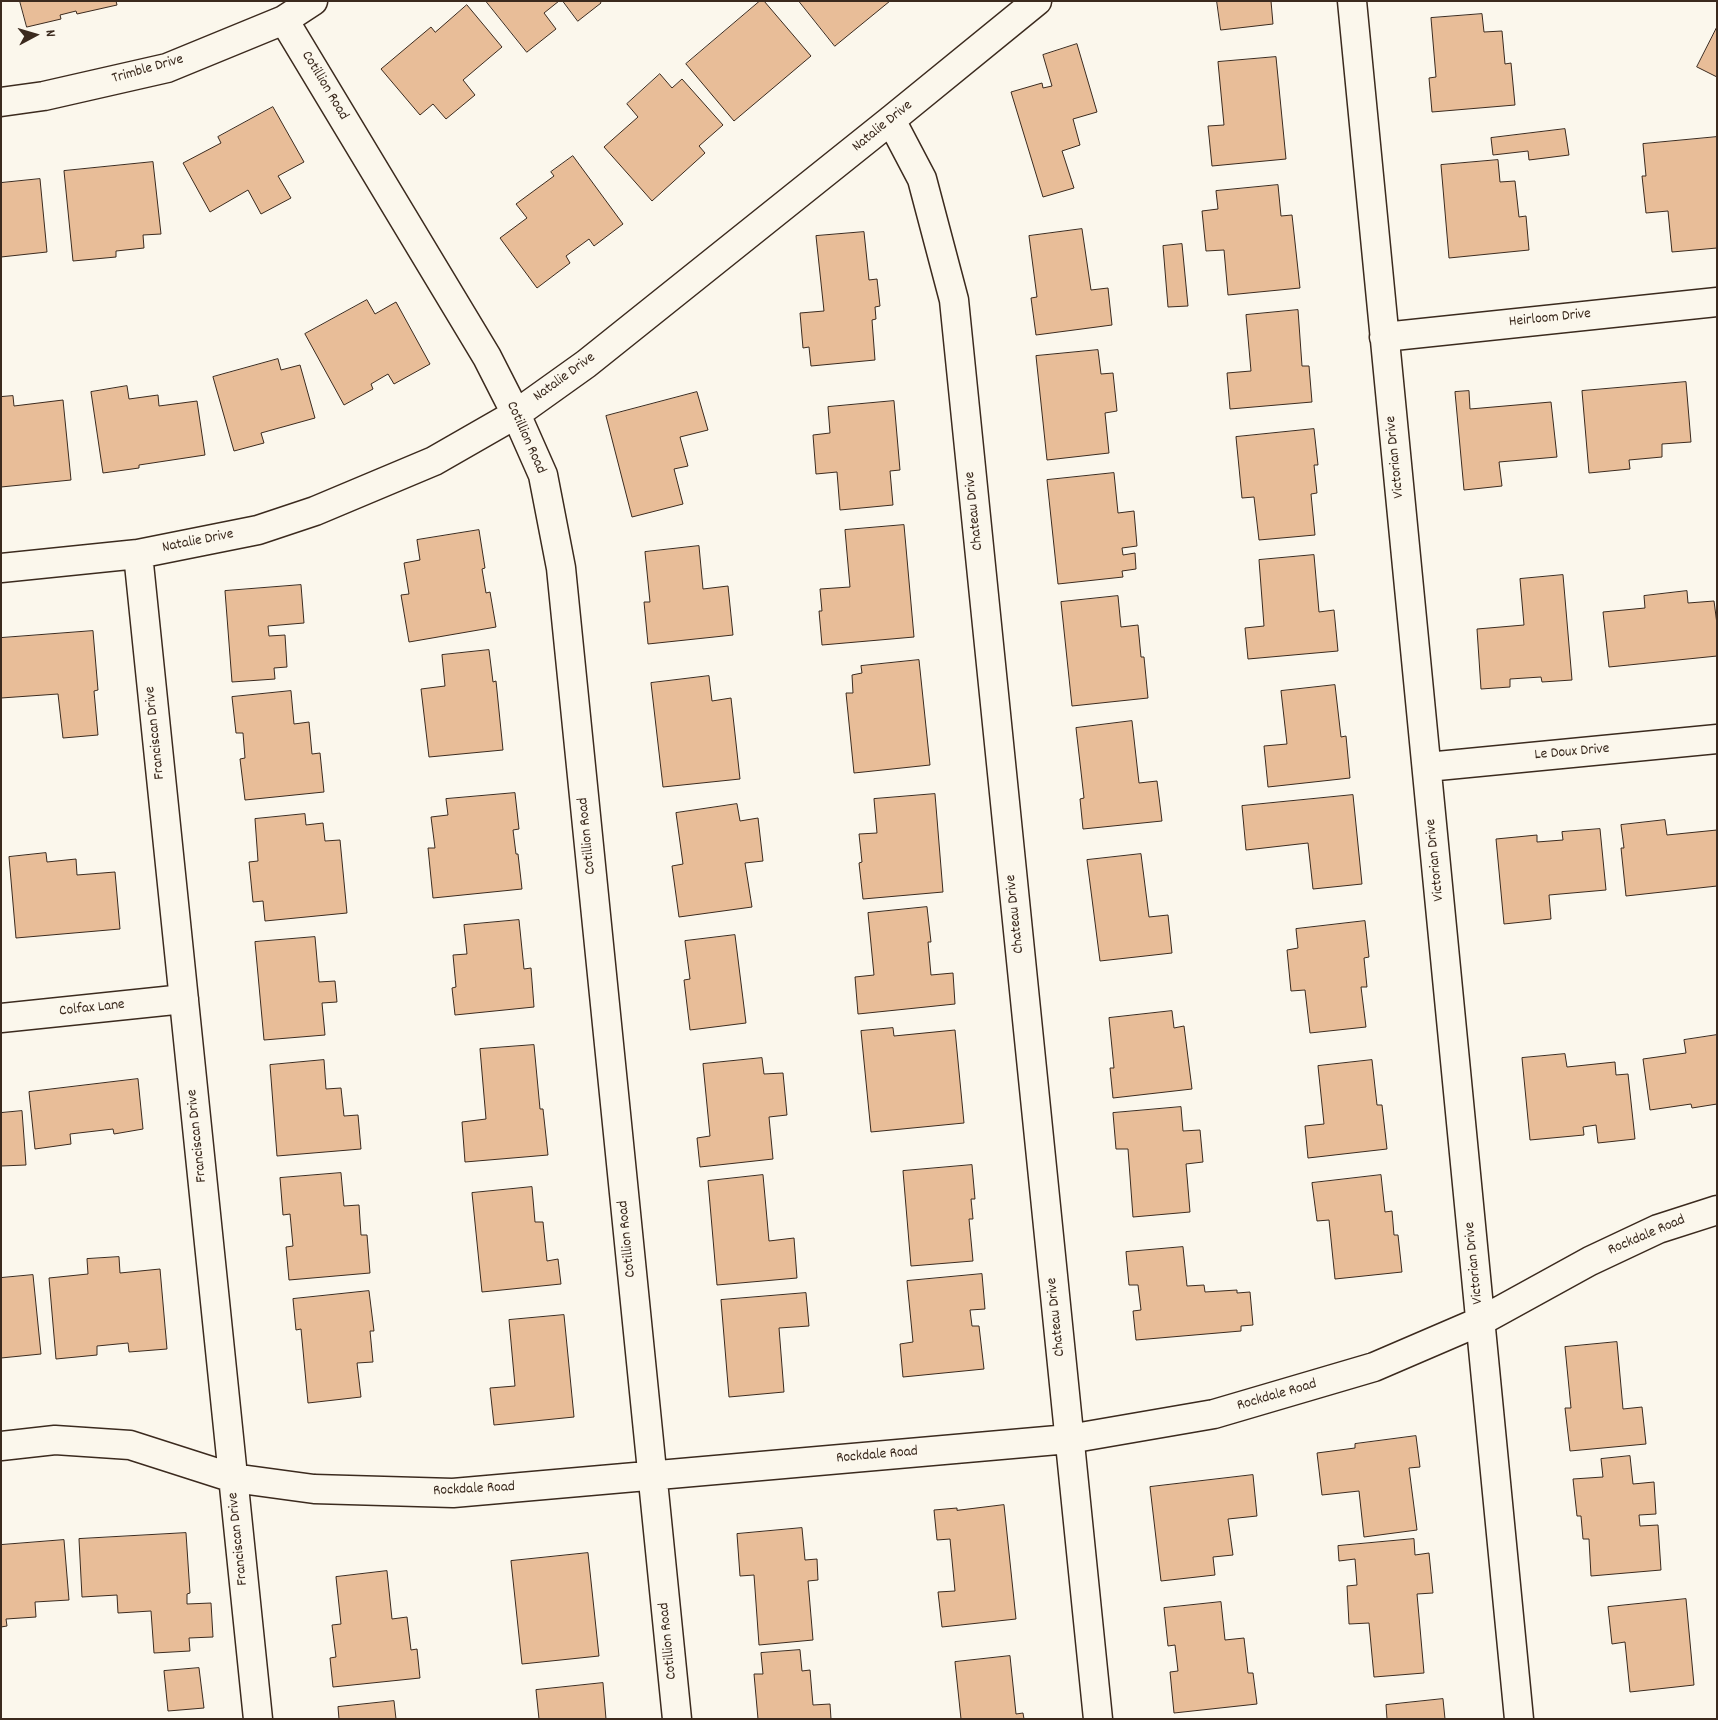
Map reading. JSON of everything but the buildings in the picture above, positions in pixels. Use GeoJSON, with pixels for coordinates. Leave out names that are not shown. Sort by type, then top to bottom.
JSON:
{"type":"FeatureCollection","features":[{"type":"Feature","properties":{"kind":"street","name":"Trimble Drive"},"geometry":{"type":"LineString","coordinates":[[1,102],[44,96],[167,68],[284,20],[313,1]]}},
{"type":"Feature","properties":{"kind":"street","name":"Natalie Drive"},"geometry":{"type":"LineString","coordinates":[[1,568],[138,554],[258,530],[315,511],[434,461],[516,414],[594,358],[892,120],[1037,1]]}},
{"type":"Feature","properties":{"kind":"street","name":"Victorian Drive"},"geometry":{"type":"LineString","coordinates":[[1352,1],[1519,1719]]}},
{"type":"Feature","properties":{"kind":"street","name":"Cotillion Road"},"geometry":{"type":"LineString","coordinates":[[284,20],[486,357],[516,414],[543,475],[561,568],[677,1719]]}},
{"type":"Feature","properties":{"kind":"street","name":"Chateau Drive"},"geometry":{"type":"LineString","coordinates":[[892,120],[922,179],[954,300],[1098,1719]]}},
{"type":"Feature","properties":{"kind":"street","name":"Heirloom Drive"},"geometry":{"type":"LineString","coordinates":[[1384,336],[1717,302]]}},
{"type":"Feature","properties":{"kind":"street","name":"Franciscan Drive"},"geometry":{"type":"LineString","coordinates":[[138,554],[258,1719]]}},
{"type":"Feature","properties":{"kind":"street","name":"Le Doux Drive"},"geometry":{"type":"LineString","coordinates":[[1427,767],[1717,739]]}},
{"type":"Feature","properties":{"kind":"street","name":"Colfax Lane"},"geometry":{"type":"LineString","coordinates":[[1,1018],[184,999]]}},
{"type":"Feature","properties":{"kind":"street","name":"Rockdale Road"},"geometry":{"type":"LineString","coordinates":[[1,1446],[55,1440],[130,1445],[233,1478],[314,1489],[453,1494],[1069,1439],[1214,1414],[1374,1367],[1480,1321],[1590,1260],[1658,1229],[1717,1210]]}}]}
